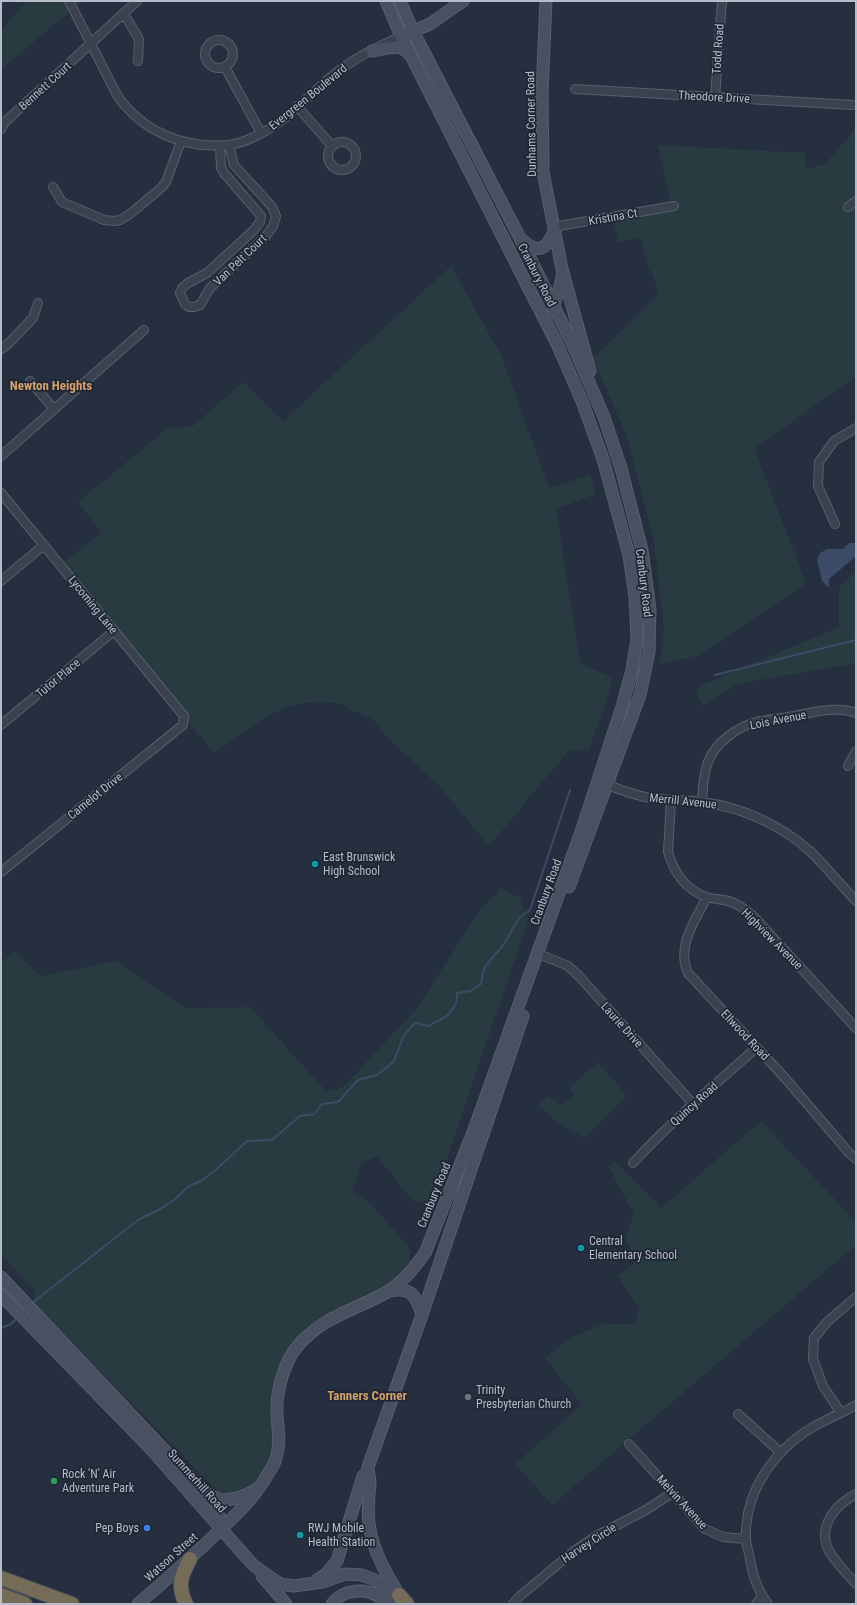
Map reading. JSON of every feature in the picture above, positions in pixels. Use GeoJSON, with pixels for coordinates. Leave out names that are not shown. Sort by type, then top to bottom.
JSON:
{"type":"FeatureCollection","features":[{"type":"Feature","properties":{"kind":"highway"},"geometry":{"type":"LineString","coordinates":[[186,1604],[182,1596],[180,1585],[183,1573],[190,1559]]}},
{"type":"Feature","properties":{"kind":"highway"},"geometry":{"type":"LineString","coordinates":[[1,1578],[72,1604]]}},
{"type":"Feature","properties":{"kind":"highway"},"geometry":{"type":"LineString","coordinates":[[1,1595],[25,1604]]}},
{"type":"Feature","properties":{"kind":"main road","name":"Cranbury Road"},"geometry":{"type":"LineString","coordinates":[[386,1],[401,36],[557,344],[582,401],[603,459],[629,555],[635,597],[637,639],[632,670],[603,783],[368,1471],[370,1481],[368,1503],[369,1523],[373,1542],[379,1559],[402,1602]]}},
{"type":"Feature","properties":{"kind":"main road","name":"Cranbury Road"},"geometry":{"type":"LineString","coordinates":[[400,1],[413,31],[573,344],[604,417],[622,474],[642,550],[650,609],[649,652],[640,695],[580,835],[474,1128],[425,1253],[405,1278],[389,1291],[334,1316],[312,1331],[295,1349],[281,1376],[277,1404],[280,1434],[276,1458],[261,1487],[222,1528],[253,1565],[280,1584],[294,1586],[310,1584],[345,1574],[362,1575],[376,1580],[402,1602]]}},
{"type":"Feature","properties":{"kind":"main road"},"geometry":{"type":"LineString","coordinates":[[401,36],[430,24],[463,1]]}},
{"type":"Feature","properties":{"kind":"main road","name":"Dunhams Corner Road"},"geometry":{"type":"LineString","coordinates":[[546,1],[542,93],[543,172],[553,230],[562,269]]}},
{"type":"Feature","properties":{"kind":"main road"},"geometry":{"type":"LineString","coordinates":[[372,51],[397,46],[407,51],[411,56]]}},
{"type":"Feature","properties":{"kind":"main road"},"geometry":{"type":"LineString","coordinates":[[520,238],[536,249],[543,248],[549,242],[553,230]]}},
{"type":"Feature","properties":{"kind":"main road"},"geometry":{"type":"LineString","coordinates":[[557,344],[553,323],[553,306],[561,286],[562,269]]}},
{"type":"Feature","properties":{"kind":"main road"},"geometry":{"type":"LineString","coordinates":[[562,269],[604,417]]}},
{"type":"Feature","properties":{"kind":"main road","name":"Summerhill Road"},"geometry":{"type":"LineString","coordinates":[[1,1277],[204,1492],[220,1516],[222,1528]]}},
{"type":"Feature","properties":{"kind":"main road"},"geometry":{"type":"LineString","coordinates":[[389,1291],[400,1289],[407,1290],[414,1296],[422,1315]]}},
{"type":"Feature","properties":{"kind":"main road","name":"Summerhill Road"},"geometry":{"type":"LineString","coordinates":[[1,1295],[151,1449],[222,1528]]}},
{"type":"Feature","properties":{"kind":"main road"},"geometry":{"type":"LineString","coordinates":[[310,1584],[326,1574],[337,1561],[363,1476],[368,1471]]}},
{"type":"Feature","properties":{"kind":"main road"},"geometry":{"type":"LineString","coordinates":[[204,1492],[220,1499],[234,1498],[248,1494],[261,1487]]}},
{"type":"Feature","properties":{"kind":"main road","name":"Watson Street"},"geometry":{"type":"LineString","coordinates":[[138,1604],[190,1559],[222,1528]]}},
{"type":"Feature","properties":{"kind":"main road"},"geometry":{"type":"LineString","coordinates":[[253,1565],[286,1604]]}},
{"type":"Feature","properties":{"kind":"main road"},"geometry":{"type":"LineString","coordinates":[[332,1604],[343,1595],[355,1591],[365,1591],[377,1596],[386,1604]]}},
{"type":"Feature","properties":{"kind":"street","name":"Evergreen Boulevard"},"geometry":{"type":"LineString","coordinates":[[69,1],[117,95],[126,107],[153,130],[181,141],[198,145],[229,145],[261,133],[276,125],[327,79],[346,65],[401,36]]}},
{"type":"Feature","properties":{"kind":"street","name":"Bennett Court"},"geometry":{"type":"LineString","coordinates":[[1,129],[5,122],[137,1]]}},
{"type":"Feature","properties":{"kind":"street","name":"Todd Road"},"geometry":{"type":"LineString","coordinates":[[715,97],[722,1]]}},
{"type":"Feature","properties":{"kind":"street"},"geometry":{"type":"LineString","coordinates":[[124,14],[139,39],[138,61]]}},
{"type":"Feature","properties":{"kind":"street"},"geometry":{"type":"LineString","coordinates":[[226,67],[261,133]]}},
{"type":"Feature","properties":{"kind":"street","name":"Theodore Drive"},"geometry":{"type":"LineString","coordinates":[[575,89],[852,105]]}},
{"type":"Feature","properties":{"kind":"street"},"geometry":{"type":"LineString","coordinates":[[297,106],[332,146]]}},
{"type":"Feature","properties":{"kind":"street"},"geometry":{"type":"LineString","coordinates":[[53,187],[62,202],[104,220],[120,220],[130,214],[166,182],[181,141]]}},
{"type":"Feature","properties":{"kind":"street","name":"Van Pelt Court"},"geometry":{"type":"LineString","coordinates":[[220,145],[221,168],[261,216],[261,220],[254,230],[207,273],[188,283],[182,288],[180,293],[185,304],[189,307],[200,305],[210,288],[266,236],[275,221],[276,216],[272,207],[234,165],[229,145]]}},
{"type":"Feature","properties":{"kind":"street"},"geometry":{"type":"LineString","coordinates":[[848,207],[856,200]]}},
{"type":"Feature","properties":{"kind":"street","name":"Kristina Ct"},"geometry":{"type":"LineString","coordinates":[[553,230],[674,206]]}},
{"type":"Feature","properties":{"kind":"street"},"geometry":{"type":"LineString","coordinates":[[261,220],[275,221]]}},
{"type":"Feature","properties":{"kind":"street"},"geometry":{"type":"LineString","coordinates":[[1,349],[7,345],[33,318],[38,303]]}},
{"type":"Feature","properties":{"kind":"street"},"geometry":{"type":"LineString","coordinates":[[1,456],[144,330]]}},
{"type":"Feature","properties":{"kind":"street"},"geometry":{"type":"LineString","coordinates":[[30,381],[54,409]]}},
{"type":"Feature","properties":{"kind":"street"},"geometry":{"type":"LineString","coordinates":[[835,524],[818,486],[819,462],[834,441],[856,428]]}},
{"type":"Feature","properties":{"kind":"street","name":"Lycoming Lane"},"geometry":{"type":"LineString","coordinates":[[1,493],[184,716]]}},
{"type":"Feature","properties":{"kind":"street"},"geometry":{"type":"LineString","coordinates":[[1,581],[44,545]]}},
{"type":"Feature","properties":{"kind":"street","name":"Tutor Place"},"geometry":{"type":"LineString","coordinates":[[1,725],[114,631]]}},
{"type":"Feature","properties":{"kind":"street","name":"Lois Avenue"},"geometry":{"type":"LineString","coordinates":[[702,802],[705,773],[708,762],[720,744],[743,727],[756,722],[828,710],[856,713]]}},
{"type":"Feature","properties":{"kind":"street","name":"Camelot Drive"},"geometry":{"type":"LineString","coordinates":[[1,872],[183,725],[184,716]]}},
{"type":"Feature","properties":{"kind":"street"},"geometry":{"type":"LineString","coordinates":[[848,766],[856,751]]}},
{"type":"Feature","properties":{"kind":"street","name":"Merrill Avenue"},"geometry":{"type":"LineString","coordinates":[[603,783],[645,797],[671,801],[702,802],[738,810],[766,822],[784,832],[811,853],[856,901]]}},
{"type":"Feature","properties":{"kind":"street","name":"Highview Avenue"},"geometry":{"type":"LineString","coordinates":[[671,801],[668,844],[670,860],[680,879],[686,886],[707,897],[728,901],[742,908],[754,917],[856,1028]]}},
{"type":"Feature","properties":{"kind":"street","name":"Ellwood Road"},"geometry":{"type":"LineString","coordinates":[[707,897],[685,944],[685,967],[692,979],[785,1078],[850,1154],[856,1159]]}},
{"type":"Feature","properties":{"kind":"street","name":"Laurie Drive"},"geometry":{"type":"LineString","coordinates":[[544,956],[568,966],[579,976],[693,1104]]}},
{"type":"Feature","properties":{"kind":"street","name":"Quincy Road"},"geometry":{"type":"LineString","coordinates":[[633,1163],[693,1104],[756,1048]]}},
{"type":"Feature","properties":{"kind":"street"},"geometry":{"type":"LineString","coordinates":[[841,1414],[823,1386],[813,1359],[814,1338],[827,1322],[856,1297]]}},
{"type":"Feature","properties":{"kind":"street"},"geometry":{"type":"LineString","coordinates":[[768,1604],[762,1597],[752,1571],[746,1539],[751,1501],[761,1478],[780,1452],[794,1440],[813,1427],[856,1405]]}},
{"type":"Feature","properties":{"kind":"street"},"geometry":{"type":"LineString","coordinates":[[738,1414],[780,1452]]}},
{"type":"Feature","properties":{"kind":"street","name":"Melvin Avenue"},"geometry":{"type":"LineString","coordinates":[[629,1444],[706,1529],[723,1537],[746,1539]]}},
{"type":"Feature","properties":{"kind":"street","name":"Harvey Circle"},"geometry":{"type":"LineString","coordinates":[[514,1604],[520,1596],[574,1551],[598,1535],[646,1510],[672,1493]]}},
{"type":"Feature","properties":{"kind":"street"},"geometry":{"type":"LineString","coordinates":[[856,1494],[843,1502],[835,1510],[827,1524],[826,1534],[827,1547],[856,1584]]}},
{"type":"Feature","properties":{"kind":"street"},"geometry":{"type":"LineString","coordinates":[[756,1604],[762,1597]]}},
{"type":"Feature","properties":{"kind":"green space"},"geometry":{"type":"Polygon","coordinates":[[[27,1],[83,1],[1,69],[1,31],[27,1]]]}},
{"type":"Feature","properties":{"kind":"green space"},"geometry":{"type":"Polygon","coordinates":[[[856,128],[856,377],[754,448],[806,583],[701,655],[660,664],[664,630],[654,541],[626,434],[593,359],[658,295],[654,277],[648,268],[641,237],[618,242],[613,218],[671,205],[658,145],[805,153],[805,170],[826,163],[856,128]]]}},
{"type":"Feature","properties":{"kind":"green space"},"geometry":{"type":"Polygon","coordinates":[[[451,266],[502,357],[549,488],[590,475],[596,494],[556,509],[580,663],[612,678],[610,690],[589,750],[569,751],[489,846],[440,787],[387,737],[373,719],[349,710],[346,705],[319,702],[301,704],[287,708],[274,713],[249,728],[214,753],[60,565],[102,533],[78,502],[167,429],[193,426],[243,382],[283,421],[451,266]]]}},
{"type":"Feature","properties":{"kind":"green space"},"geometry":{"type":"Polygon","coordinates":[[[856,571],[856,663],[738,684],[703,706],[696,693],[700,686],[839,627],[839,588],[856,571]]]}},
{"type":"Feature","properties":{"kind":"green space"},"geometry":{"type":"Polygon","coordinates":[[[500,888],[520,898],[528,920],[432,1203],[413,1201],[377,1156],[362,1163],[352,1192],[371,1204],[410,1248],[409,1263],[390,1282],[366,1297],[330,1312],[308,1326],[284,1353],[272,1399],[275,1436],[271,1459],[258,1485],[236,1494],[218,1492],[33,1302],[35,1291],[1,1255],[1,962],[15,952],[40,976],[116,961],[185,1008],[250,1007],[326,1091],[343,1087],[416,1009],[481,909],[493,898],[500,888]]]}},
{"type":"Feature","properties":{"kind":"green space"},"geometry":{"type":"Polygon","coordinates":[[[598,1062],[627,1096],[584,1138],[559,1123],[538,1106],[548,1096],[562,1105],[575,1095],[569,1088],[598,1062]]]}},
{"type":"Feature","properties":{"kind":"green space"},"geometry":{"type":"Polygon","coordinates":[[[761,1121],[856,1222],[856,1245],[552,1505],[515,1464],[582,1405],[545,1358],[570,1338],[604,1324],[634,1324],[639,1309],[618,1276],[636,1262],[625,1239],[634,1214],[609,1168],[614,1161],[661,1208],[761,1121]]]}},
{"type":"Feature","properties":{"kind":"water"},"geometry":{"type":"Polygon","coordinates":[[[849,543],[856,543],[856,556],[829,579],[829,588],[822,581],[817,560],[820,553],[827,549],[843,549],[849,543]]]}},
{"type":"Feature","properties":{"kind":"waterway"},"geometry":{"type":"LineString","coordinates":[[715,675],[856,640]]}},
{"type":"Feature","properties":{"kind":"waterway"},"geometry":{"type":"LineString","coordinates":[[31,1304],[138,1220],[160,1209],[174,1200],[189,1186],[201,1181],[218,1168],[247,1141],[272,1140],[300,1116],[314,1114],[322,1104],[338,1102],[358,1080],[377,1075],[394,1061],[404,1035],[415,1023],[428,1026],[447,1016],[456,1004],[457,993],[471,991],[481,984],[484,968],[504,944],[519,918],[530,910],[570,790]]}},
{"type":"Feature","properties":{"kind":"waterway"},"geometry":{"type":"LineString","coordinates":[[1,1328],[11,1324],[18,1317]]}},
{"type":"Feature","properties":{"kind":"place","name":"East Brunswick High School"},"geometry":{"type":"Point","coordinates":[315,864]}},
{"type":"Feature","properties":{"kind":"place","name":"Central Elementary School"},"geometry":{"type":"Point","coordinates":[581,1248]}},
{"type":"Feature","properties":{"kind":"place","name":"Trinity Presbyterian Church"},"geometry":{"type":"Point","coordinates":[468,1397]}},
{"type":"Feature","properties":{"kind":"place","name":"Rock 'N' Air Adventure Park"},"geometry":{"type":"Point","coordinates":[54,1481]}},
{"type":"Feature","properties":{"kind":"place","name":"Pep Boys"},"geometry":{"type":"Point","coordinates":[147,1528]}},
{"type":"Feature","properties":{"kind":"place","name":"RWJ Mobile Health Station"},"geometry":{"type":"Point","coordinates":[300,1535]}},
{"type":"Feature","properties":{"kind":"district","name":"Newton Heights"},"geometry":{"type":"Point","coordinates":[51,385]}},
{"type":"Feature","properties":{"kind":"district","name":"Tanners Corner"},"geometry":{"type":"Point","coordinates":[367,1395]}}]}
